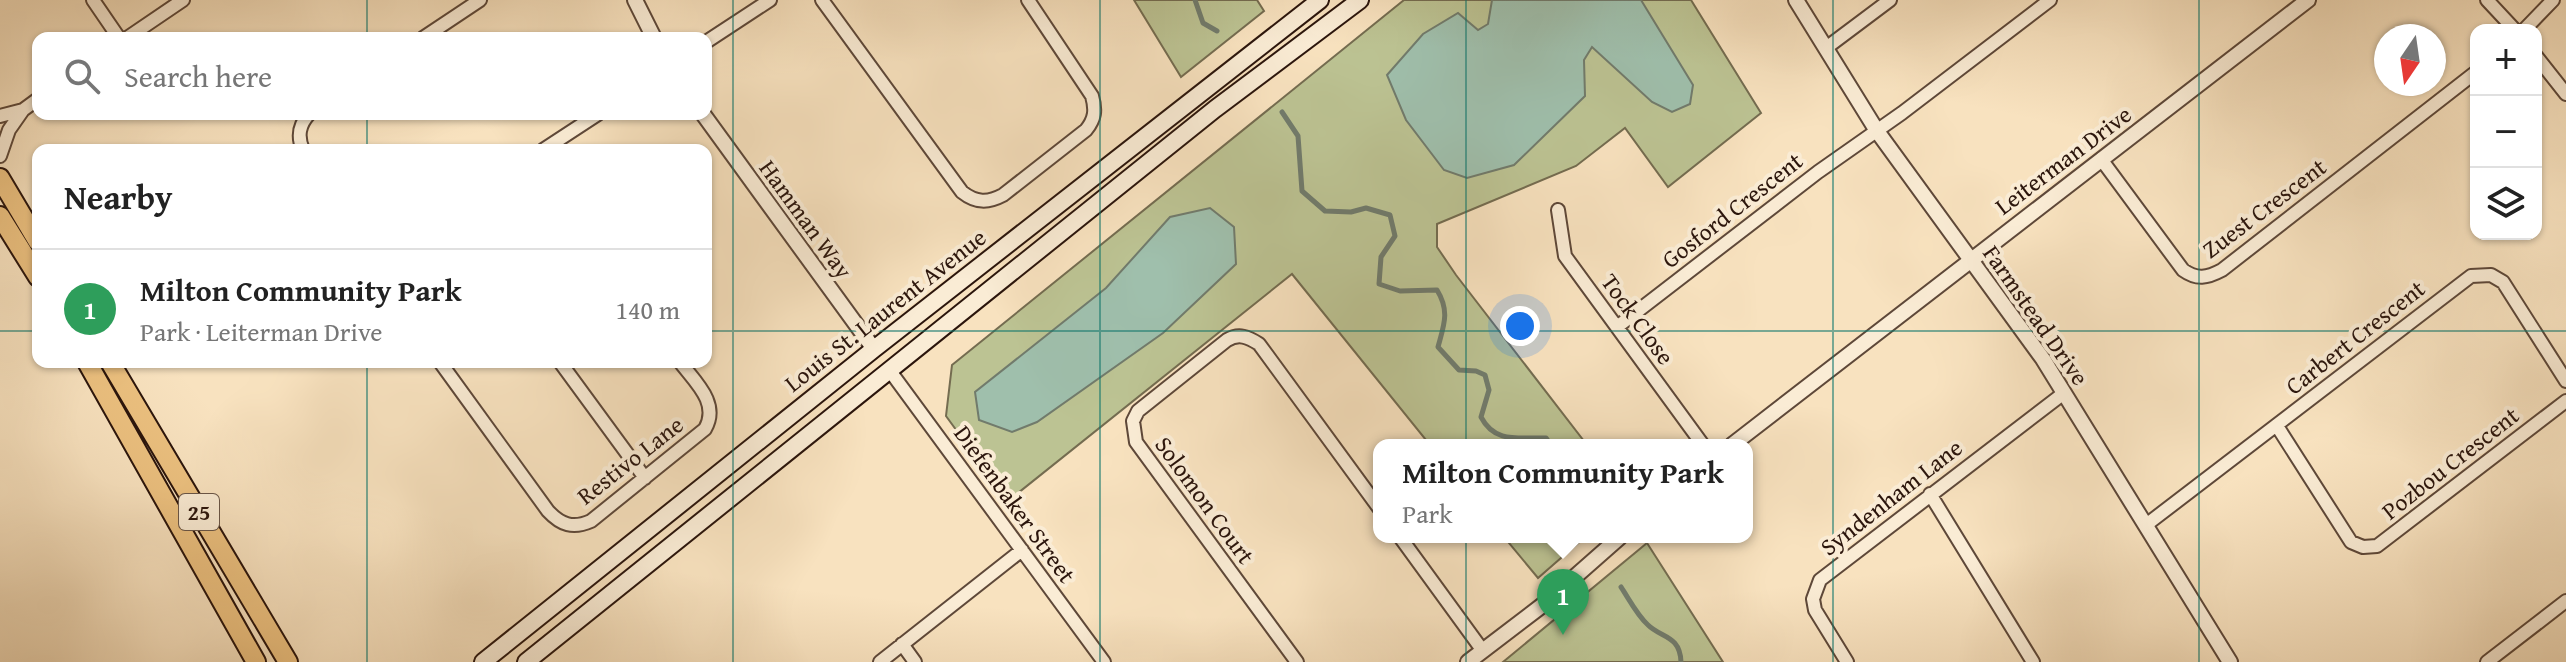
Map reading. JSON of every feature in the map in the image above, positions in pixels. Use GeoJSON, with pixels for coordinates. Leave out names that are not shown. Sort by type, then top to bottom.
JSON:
{"type":"FeatureCollection","features":[{"type":"Feature","properties":{"kind":"main road","name":"Louis St. Laurent Avenue"},"geometry":{"type":"LineString","coordinates":[[483,662],[874,349],[1320,0]]}},
{"type":"Feature","properties":{"kind":"main road","name":"Louis St. Laurent Avenue"},"geometry":{"type":"LineString","coordinates":[[526,662],[1215,109],[1360,0]]}},
{"type":"Feature","properties":{"kind":"main road"},"geometry":{"type":"LineString","coordinates":[[0,178],[32,232]]}},
{"type":"Feature","properties":{"kind":"main road"},"geometry":{"type":"LineString","coordinates":[[0,216],[32,267]]}},
{"type":"Feature","properties":{"kind":"main road","name":"25"},"geometry":{"type":"LineString","coordinates":[[90,368],[256,662]]}},
{"type":"Feature","properties":{"kind":"main road","name":"25"},"geometry":{"type":"LineString","coordinates":[[114,368],[288,662]]}},
{"type":"Feature","properties":{"kind":"street"},"geometry":{"type":"LineString","coordinates":[[93,0],[115,32]]}},
{"type":"Feature","properties":{"kind":"street"},"geometry":{"type":"LineString","coordinates":[[136,32],[183,0]]}},
{"type":"Feature","properties":{"kind":"street"},"geometry":{"type":"LineString","coordinates":[[432,32],[480,0]]}},
{"type":"Feature","properties":{"kind":"street"},"geometry":{"type":"LineString","coordinates":[[635,0],[651,32]]}},
{"type":"Feature","properties":{"kind":"street"},"geometry":{"type":"LineString","coordinates":[[712,38],[770,0]]}},
{"type":"Feature","properties":{"kind":"street"},"geometry":{"type":"LineString","coordinates":[[822,0],[962,192],[981,202],[1003,195],[1086,130],[1094,116],[1092,96],[1028,0]]}},
{"type":"Feature","properties":{"kind":"street","name":"Farmstead Drive"},"geometry":{"type":"LineString","coordinates":[[1796,0],[1877,131],[2043,359],[2230,662]]}},
{"type":"Feature","properties":{"kind":"street"},"geometry":{"type":"LineString","coordinates":[[1826,48],[1890,0]]}},
{"type":"Feature","properties":{"kind":"street","name":"Gosford Crescent"},"geometry":{"type":"LineString","coordinates":[[1617,327],[1818,172],[2050,0]]}},
{"type":"Feature","properties":{"kind":"street","name":"Leiterman Drive"},"geometry":{"type":"LineString","coordinates":[[1740,439],[2308,0]]}},
{"type":"Feature","properties":{"kind":"street"},"geometry":{"type":"LineString","coordinates":[[2487,0],[2509,24]]}},
{"type":"Feature","properties":{"kind":"street"},"geometry":{"type":"LineString","coordinates":[[2530,24],[2553,0]]}},
{"type":"Feature","properties":{"kind":"street"},"geometry":{"type":"LineString","coordinates":[[2542,64],[2566,94]]}},
{"type":"Feature","properties":{"kind":"street","name":"Zuest Crescent"},"geometry":{"type":"LineString","coordinates":[[2101,159],[2183,270],[2199,278],[2210,276],[2222,270],[2470,77]]}},
{"type":"Feature","properties":{"kind":"street"},"geometry":{"type":"LineString","coordinates":[[0,156],[9,130],[23,110],[32,103]]}},
{"type":"Feature","properties":{"kind":"street"},"geometry":{"type":"LineString","coordinates":[[0,116],[23,110]]}},
{"type":"Feature","properties":{"kind":"street"},"geometry":{"type":"LineString","coordinates":[[302,144],[299,132],[304,120]]}},
{"type":"Feature","properties":{"kind":"street"},"geometry":{"type":"LineString","coordinates":[[552,144],[589,120]]}},
{"type":"Feature","properties":{"kind":"street","name":"Hamman Way"},"geometry":{"type":"LineString","coordinates":[[707,120],[874,349]]}},
{"type":"Feature","properties":{"kind":"street","name":"Tock Close"},"geometry":{"type":"LineString","coordinates":[[1558,210],[1565,256],[1699,439]]}},
{"type":"Feature","properties":{"kind":"street","name":"Carbert Crescent"},"geometry":{"type":"LineString","coordinates":[[2146,525],[2471,276],[2491,275],[2503,282],[2566,381]]}},
{"type":"Feature","properties":{"kind":"street","name":"Solomon Court"},"geometry":{"type":"LineString","coordinates":[[1297,662],[1136,442],[1133,421],[1138,411],[1227,340],[1241,336],[1250,338],[1259,344],[1373,500]]}},
{"type":"Feature","properties":{"kind":"street","name":"Restivo Lane"},"geometry":{"type":"LineString","coordinates":[[444,368],[557,521],[568,526],[580,526],[591,521],[699,436],[710,420],[709,401],[684,368]]}},
{"type":"Feature","properties":{"kind":"street"},"geometry":{"type":"LineString","coordinates":[[564,368],[645,478]]}},
{"type":"Feature","properties":{"kind":"street","name":"Diefenbaker Street"},"geometry":{"type":"LineString","coordinates":[[890,371],[1104,662]]}},
{"type":"Feature","properties":{"kind":"street","name":"Syndenham Lane"},"geometry":{"type":"LineString","coordinates":[[1847,662],[1815,610],[1815,590],[1820,580],[2064,393]]}},
{"type":"Feature","properties":{"kind":"street","name":"Pozbou Crescent"},"geometry":{"type":"LineString","coordinates":[[2277,426],[2351,542],[2363,547],[2377,546],[2566,401]]}},
{"type":"Feature","properties":{"kind":"street"},"geometry":{"type":"LineString","coordinates":[[1930,494],[2033,662]]}},
{"type":"Feature","properties":{"kind":"street"},"geometry":{"type":"LineString","coordinates":[[1404,543],[1483,651]]}},
{"type":"Feature","properties":{"kind":"street"},"geometry":{"type":"LineString","coordinates":[[1468,662],[1544,604],[1613,543]]}},
{"type":"Feature","properties":{"kind":"street"},"geometry":{"type":"LineString","coordinates":[[880,662],[1022,550]]}},
{"type":"Feature","properties":{"kind":"street"},"geometry":{"type":"LineString","coordinates":[[2487,662],[2566,601]]}},
{"type":"Feature","properties":{"kind":"street"},"geometry":{"type":"LineString","coordinates":[[902,644],[915,662]]}},
{"type":"Feature","properties":{"kind":"shaded area"},"geometry":{"type":"Polygon","coordinates":[[[1134,0],[1257,0],[1264,11],[1181,77],[1134,0]]]}},
{"type":"Feature","properties":{"kind":"shaded area"},"geometry":{"type":"Polygon","coordinates":[[[1404,0],[1691,0],[1761,113],[1668,187],[1625,128],[1576,166],[1437,224],[1437,247],[1582,439],[1425,439],[1292,274],[1008,501],[946,416],[952,365],[1404,0]]]}},
{"type":"Feature","properties":{"kind":"shaded area"},"geometry":{"type":"Polygon","coordinates":[[[1492,0],[1641,0],[1693,85],[1690,104],[1672,112],[1652,102],[1592,47],[1584,60],[1585,96],[1514,165],[1467,178],[1444,170],[1406,120],[1387,75],[1423,34],[1458,13],[1478,30],[1488,24],[1492,0]]]}},
{"type":"Feature","properties":{"kind":"shaded area"},"geometry":{"type":"Polygon","coordinates":[[[1210,208],[1234,227],[1236,264],[1163,333],[1037,422],[1012,432],[979,420],[975,392],[1106,288],[1170,217],[1210,208]]]}},
{"type":"Feature","properties":{"kind":"shaded area"},"geometry":{"type":"Polygon","coordinates":[[[1509,543],[1578,543],[1538,578],[1509,543]]]}},
{"type":"Feature","properties":{"kind":"shaded area"},"geometry":{"type":"Polygon","coordinates":[[[1647,543],[1723,662],[1503,662],[1647,543]]]}},
{"type":"Feature","properties":{"kind":"waterway"},"geometry":{"type":"LineString","coordinates":[[1195,0],[1203,23],[1217,31]]}},
{"type":"Feature","properties":{"kind":"waterway"},"geometry":{"type":"LineString","coordinates":[[1282,112],[1298,136],[1302,191],[1325,211],[1351,212],[1366,208],[1390,215],[1395,236],[1381,257],[1379,284],[1400,291],[1437,290],[1445,311],[1438,347],[1459,370],[1485,375],[1489,390],[1481,417],[1487,426],[1493,432],[1509,437],[1547,439]]}},
{"type":"Feature","properties":{"kind":"waterway"},"geometry":{"type":"LineString","coordinates":[[1621,587],[1644,621],[1674,642],[1681,662]]}},
{"type":"Feature","properties":{"kind":"place","name":"Milton Community Park"},"geometry":{"type":"Point","coordinates":[1563,635]}}]}
